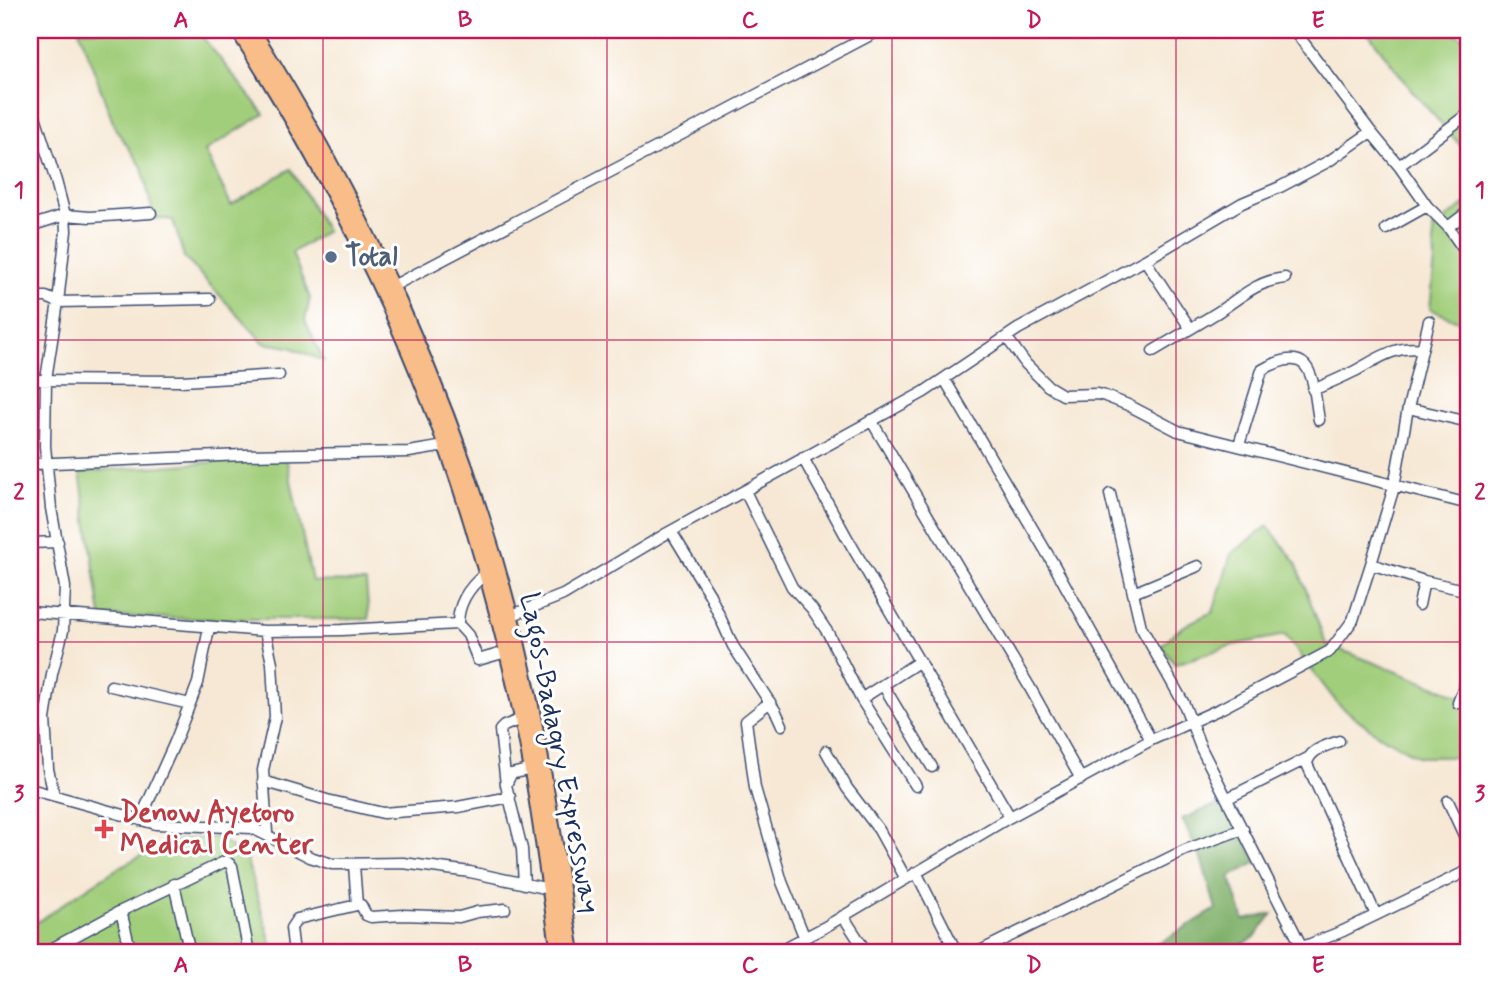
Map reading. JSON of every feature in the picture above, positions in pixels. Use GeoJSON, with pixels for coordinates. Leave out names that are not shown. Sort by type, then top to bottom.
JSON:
{"type":"FeatureCollection","features":[{"type":"Feature","properties":{"kind":"highway","name":"Lagos-Badagry Expressway"},"geometry":{"type":"LineString","coordinates":[[237,30],[299,130],[359,242],[413,362],[445,446],[472,524],[506,652],[532,769],[559,953]]}},
{"type":"Feature","properties":{"kind":"highway","name":"Lagos-Badagry Expressway"},"geometry":{"type":"LineString","coordinates":[[253,30],[315,132],[393,286],[474,490],[510,616],[534,720],[572,953]]}},
{"type":"Feature","properties":{"kind":"street"},"geometry":{"type":"LineString","coordinates":[[393,286],[880,30]]}},
{"type":"Feature","properties":{"kind":"street"},"geometry":{"type":"LineString","coordinates":[[1294,30],[1427,206],[1448,228],[1469,257]]}},
{"type":"Feature","properties":{"kind":"street"},"geometry":{"type":"LineString","coordinates":[[30,100],[65,215],[66,231],[46,379],[47,463],[51,508],[65,587],[64,615],[45,719],[48,769],[54,795]]}},
{"type":"Feature","properties":{"kind":"street"},"geometry":{"type":"LineString","coordinates":[[1399,166],[1469,113]]}},
{"type":"Feature","properties":{"kind":"street"},"geometry":{"type":"LineString","coordinates":[[510,616],[563,595],[671,531],[945,380],[1018,329],[1145,260],[1242,203],[1280,187],[1329,161],[1371,132]]}},
{"type":"Feature","properties":{"kind":"street"},"geometry":{"type":"LineString","coordinates":[[30,142],[41,138]]}},
{"type":"Feature","properties":{"kind":"street"},"geometry":{"type":"LineString","coordinates":[[1385,229],[1427,206]]}},
{"type":"Feature","properties":{"kind":"street"},"geometry":{"type":"LineString","coordinates":[[1448,228],[1469,211]]}},
{"type":"Feature","properties":{"kind":"street"},"geometry":{"type":"LineString","coordinates":[[30,226],[65,215],[90,217],[151,213]]}},
{"type":"Feature","properties":{"kind":"street"},"geometry":{"type":"LineString","coordinates":[[1145,260],[1190,328]]}},
{"type":"Feature","properties":{"kind":"street"},"geometry":{"type":"LineString","coordinates":[[1153,351],[1254,286],[1268,280],[1285,278]]}},
{"type":"Feature","properties":{"kind":"street"},"geometry":{"type":"LineString","coordinates":[[30,297],[46,297],[58,302],[210,299]]}},
{"type":"Feature","properties":{"kind":"street"},"geometry":{"type":"LineString","coordinates":[[775,953],[1010,817],[1152,740],[1330,651],[1353,620],[1371,564],[1394,486],[1408,408],[1429,321]]}},
{"type":"Feature","properties":{"kind":"street"},"geometry":{"type":"LineString","coordinates":[[1007,338],[1026,364],[1048,386],[1063,396],[1105,396],[1170,428],[1469,505]]}},
{"type":"Feature","properties":{"kind":"street"},"geometry":{"type":"LineString","coordinates":[[1313,390],[1382,355],[1409,347],[1422,349]]}},
{"type":"Feature","properties":{"kind":"street"},"geometry":{"type":"LineString","coordinates":[[1239,445],[1262,370],[1273,364],[1299,360],[1306,364],[1319,420]]}},
{"type":"Feature","properties":{"kind":"street"},"geometry":{"type":"LineString","coordinates":[[30,380],[182,380],[279,375]]}},
{"type":"Feature","properties":{"kind":"street"},"geometry":{"type":"LineString","coordinates":[[945,380],[1054,565],[1152,740]]}},
{"type":"Feature","properties":{"kind":"street"},"geometry":{"type":"LineString","coordinates":[[1408,408],[1469,422]]}},
{"type":"Feature","properties":{"kind":"street"},"geometry":{"type":"LineString","coordinates":[[871,420],[1081,779]]}},
{"type":"Feature","properties":{"kind":"street"},"geometry":{"type":"LineString","coordinates":[[30,464],[243,455],[409,452],[445,446]]}},
{"type":"Feature","properties":{"kind":"street"},"geometry":{"type":"LineString","coordinates":[[803,458],[1010,817]]}},
{"type":"Feature","properties":{"kind":"street"},"geometry":{"type":"LineString","coordinates":[[745,491],[792,587],[812,609],[828,633],[861,699],[916,786]]}},
{"type":"Feature","properties":{"kind":"street"},"geometry":{"type":"LineString","coordinates":[[1110,494],[1146,640],[1184,704],[1201,748],[1304,950],[1469,870]]}},
{"type":"Feature","properties":{"kind":"street"},"geometry":{"type":"LineString","coordinates":[[671,531],[710,595],[733,646],[782,725]]}},
{"type":"Feature","properties":{"kind":"street"},"geometry":{"type":"LineString","coordinates":[[30,543],[58,542]]}},
{"type":"Feature","properties":{"kind":"street"},"geometry":{"type":"LineString","coordinates":[[1371,564],[1424,581],[1469,591]]}},
{"type":"Feature","properties":{"kind":"street"},"geometry":{"type":"LineString","coordinates":[[1133,593],[1199,566]]}},
{"type":"Feature","properties":{"kind":"street"},"geometry":{"type":"LineString","coordinates":[[457,624],[458,611],[464,598],[485,574]]}},
{"type":"Feature","properties":{"kind":"street"},"geometry":{"type":"LineString","coordinates":[[1419,605],[1424,581]]}},
{"type":"Feature","properties":{"kind":"street"},"geometry":{"type":"LineString","coordinates":[[30,612],[265,631],[457,624],[468,635],[478,660],[506,652]]}},
{"type":"Feature","properties":{"kind":"street"},"geometry":{"type":"LineString","coordinates":[[140,820],[198,683],[209,628]]}},
{"type":"Feature","properties":{"kind":"street"},"geometry":{"type":"LineString","coordinates":[[265,631],[272,663],[275,717],[263,770],[267,833]]}},
{"type":"Feature","properties":{"kind":"street"},"geometry":{"type":"LineString","coordinates":[[861,699],[920,661]]}},
{"type":"Feature","properties":{"kind":"street"},"geometry":{"type":"LineString","coordinates":[[1458,703],[1469,673]]}},
{"type":"Feature","properties":{"kind":"street"},"geometry":{"type":"LineString","coordinates":[[883,685],[932,767]]}},
{"type":"Feature","properties":{"kind":"street"},"geometry":{"type":"LineString","coordinates":[[111,686],[190,704]]}},
{"type":"Feature","properties":{"kind":"street"},"geometry":{"type":"LineString","coordinates":[[769,702],[746,721],[748,748],[755,788],[782,882],[804,936]]}},
{"type":"Feature","properties":{"kind":"street"},"geometry":{"type":"LineString","coordinates":[[30,715],[45,719]]}},
{"type":"Feature","properties":{"kind":"street"},"geometry":{"type":"LineString","coordinates":[[521,719],[500,730],[506,786],[522,849],[524,884]]}},
{"type":"Feature","properties":{"kind":"street"},"geometry":{"type":"LineString","coordinates":[[1228,798],[1339,741]]}},
{"type":"Feature","properties":{"kind":"street"},"geometry":{"type":"LineString","coordinates":[[826,751],[847,788],[879,830],[906,878]]}},
{"type":"Feature","properties":{"kind":"street"},"geometry":{"type":"LineString","coordinates":[[1308,758],[1307,764],[1376,915]]}},
{"type":"Feature","properties":{"kind":"street"},"geometry":{"type":"LineString","coordinates":[[506,786],[512,774],[532,769]]}},
{"type":"Feature","properties":{"kind":"street"},"geometry":{"type":"LineString","coordinates":[[263,782],[383,813],[458,807],[510,797]]}},
{"type":"Feature","properties":{"kind":"street"},"geometry":{"type":"LineString","coordinates":[[30,789],[156,824],[252,828],[332,864],[403,863],[470,872],[549,888]]}},
{"type":"Feature","properties":{"kind":"street"},"geometry":{"type":"LineString","coordinates":[[1448,801],[1466,828],[1469,846]]}},
{"type":"Feature","properties":{"kind":"street"},"geometry":{"type":"LineString","coordinates":[[976,953],[1185,850],[1244,829]]}},
{"type":"Feature","properties":{"kind":"street"},"geometry":{"type":"LineString","coordinates":[[44,953],[174,884],[226,861],[231,863],[248,953]]}},
{"type":"Feature","properties":{"kind":"street"},"geometry":{"type":"LineString","coordinates":[[354,865],[357,905]]}},
{"type":"Feature","properties":{"kind":"street"},"geometry":{"type":"LineString","coordinates":[[916,872],[957,953]]}},
{"type":"Feature","properties":{"kind":"street"},"geometry":{"type":"LineString","coordinates":[[174,884],[190,953]]}},
{"type":"Feature","properties":{"kind":"street"},"geometry":{"type":"LineString","coordinates":[[294,953],[291,928],[297,919],[357,905],[361,905],[370,917],[458,917],[505,909]]}},
{"type":"Feature","properties":{"kind":"street"},"geometry":{"type":"LineString","coordinates":[[121,911],[131,953]]}},
{"type":"Feature","properties":{"kind":"street"},"geometry":{"type":"LineString","coordinates":[[843,916],[867,953]]}},
{"type":"Feature","properties":{"kind":"green space"},"geometry":{"type":"Polygon","coordinates":[[[79,30],[197,30],[264,114],[205,151],[231,205],[291,169],[326,231],[292,253],[310,298],[305,321],[324,361],[290,347],[264,343],[184,257],[173,220],[154,218],[142,167],[115,128],[79,30]]]}},
{"type":"Feature","properties":{"kind":"green space"},"geometry":{"type":"Polygon","coordinates":[[[1366,30],[1450,30],[1469,42],[1469,155],[1414,93],[1366,30]]]}},
{"type":"Feature","properties":{"kind":"green space"},"geometry":{"type":"Polygon","coordinates":[[[1469,202],[1469,326],[1430,309],[1435,260],[1433,228],[1469,202]]]}},
{"type":"Feature","properties":{"kind":"green space"},"geometry":{"type":"Polygon","coordinates":[[[286,457],[312,581],[366,582],[369,619],[101,616],[80,472],[286,457]]]}},
{"type":"Feature","properties":{"kind":"green space"},"geometry":{"type":"Polygon","coordinates":[[[1268,526],[1296,563],[1326,644],[1469,700],[1469,761],[1465,757],[1419,757],[1377,734],[1338,704],[1285,635],[1233,645],[1175,664],[1161,646],[1185,626],[1213,612],[1231,554],[1268,526]]]}},
{"type":"Feature","properties":{"kind":"green space"},"geometry":{"type":"Polygon","coordinates":[[[1225,801],[1257,862],[1230,877],[1244,920],[1272,914],[1255,937],[1227,953],[1143,953],[1216,909],[1201,858],[1182,819],[1225,801]]]}},
{"type":"Feature","properties":{"kind":"green space"},"geometry":{"type":"Polygon","coordinates":[[[219,837],[247,861],[274,953],[30,953],[30,927],[124,865],[181,840],[219,837]]]}},
{"type":"Feature","properties":{"kind":"place","name":"Total"},"geometry":{"type":"Point","coordinates":[331,257]}},
{"type":"Feature","properties":{"kind":"place","name":"Denow Ayetoro Medical Center"},"geometry":{"type":"Point","coordinates":[104,829]}}]}
